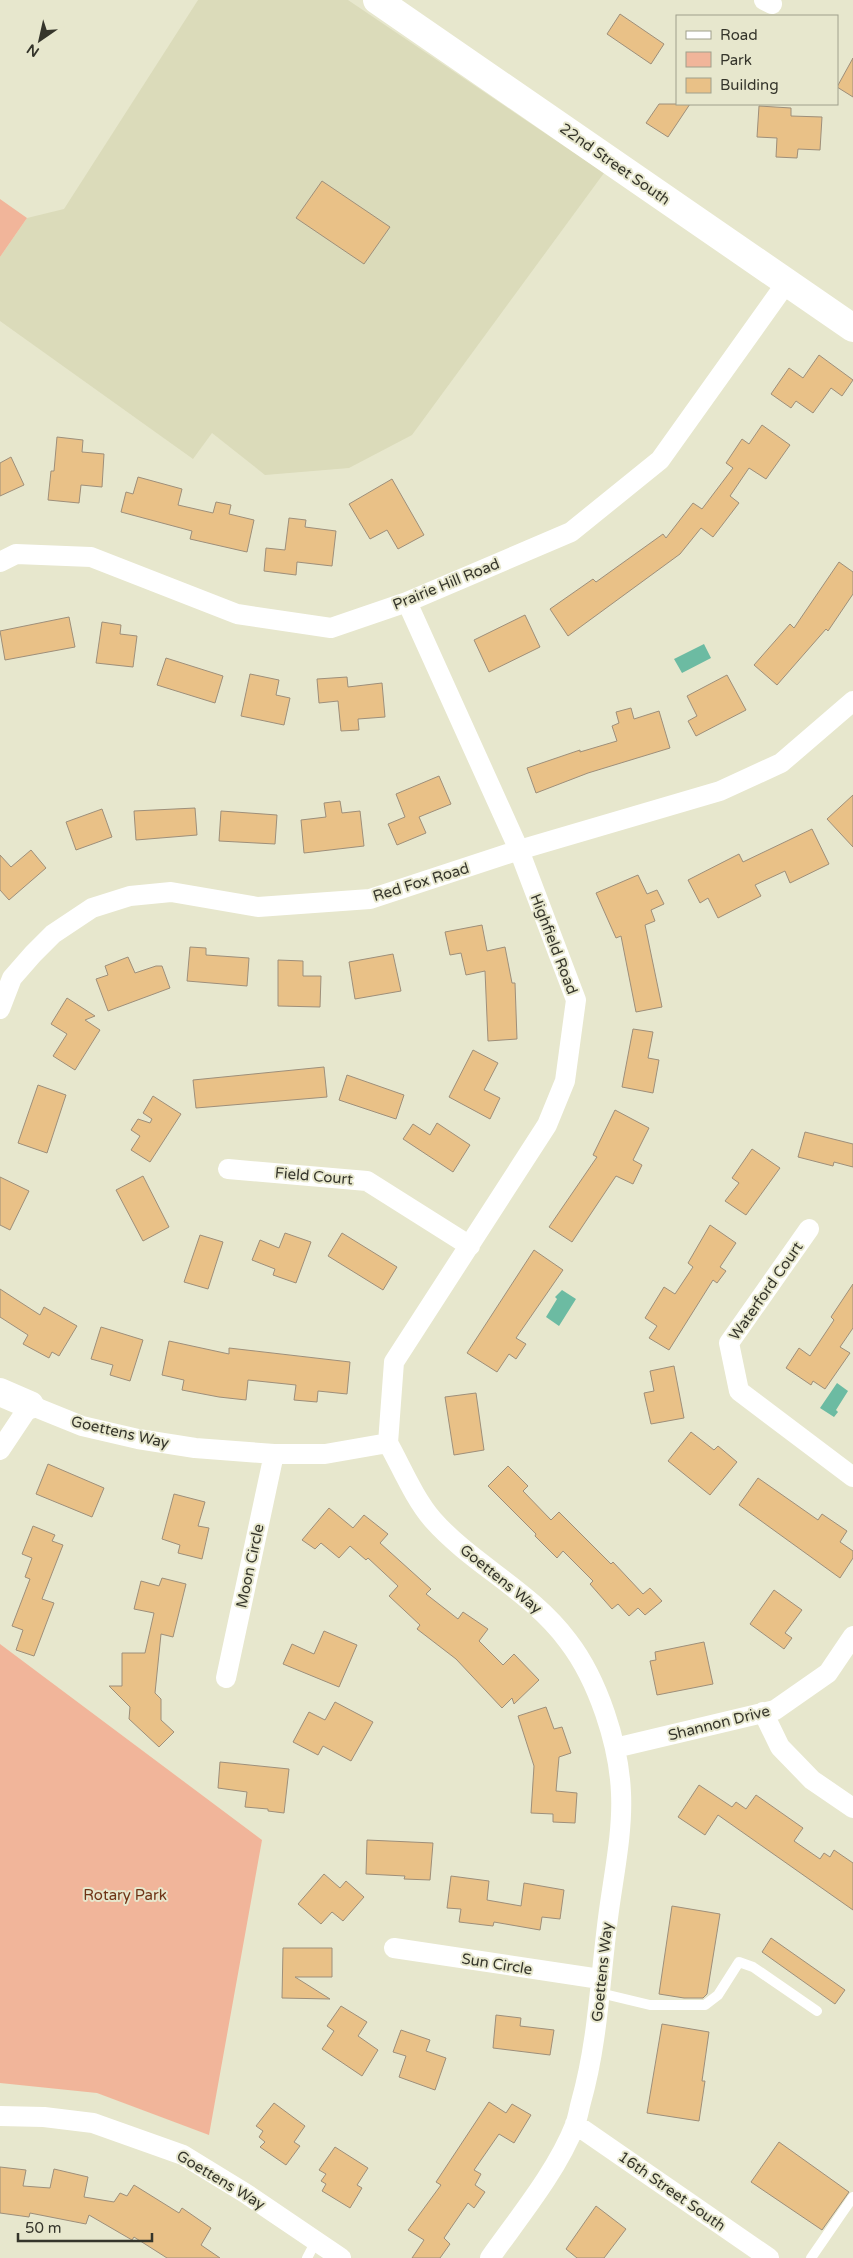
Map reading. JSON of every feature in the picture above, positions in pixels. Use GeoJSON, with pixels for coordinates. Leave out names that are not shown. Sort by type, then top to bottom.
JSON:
{"type":"FeatureCollection","features":[{"type":"Feature","properties":{"kind":"street","name":"22nd Street South"},"geometry":{"type":"LineString","coordinates":[[376,0],[853,328]]}},
{"type":"Feature","properties":{"kind":"street","name":"Prairie Hill Road"},"geometry":{"type":"LineString","coordinates":[[0,562],[16,554],[90,557],[237,614],[331,628],[407,602],[571,532],[660,460],[787,282]]}},
{"type":"Feature","properties":{"kind":"street","name":"Highfield Road"},"geometry":{"type":"LineString","coordinates":[[388,1443],[394,1362],[547,1126],[564,1081],[576,1000],[519,850],[407,602]]}},
{"type":"Feature","properties":{"kind":"street","name":"Red Fox Road"},"geometry":{"type":"LineString","coordinates":[[0,1009],[12,978],[53,934],[92,908],[130,896],[171,892],[258,907],[370,899],[519,850],[720,790],[781,762],[853,701]]}},
{"type":"Feature","properties":{"kind":"street","name":"Field Court"},"geometry":{"type":"LineString","coordinates":[[228,1169],[367,1181],[470,1246]]}},
{"type":"Feature","properties":{"kind":"street","name":"Waterford Court"},"geometry":{"type":"LineString","coordinates":[[810,1230],[729,1343],[739,1391],[853,1477]]}},
{"type":"Feature","properties":{"kind":"street"},"geometry":{"type":"LineString","coordinates":[[0,1392],[30,1405],[0,1450]]}},
{"type":"Feature","properties":{"kind":"street","name":"Goettens Way"},"geometry":{"type":"LineString","coordinates":[[30,1405],[82,1426],[138,1439],[195,1448],[274,1454],[325,1454],[388,1443],[431,1518],[453,1540],[516,1588],[542,1611],[568,1641],[586,1669],[597,1694],[615,1748],[621,1794],[618,1842],[588,2079],[575,2124],[555,2163],[490,2258]]}},
{"type":"Feature","properties":{"kind":"street","name":"Moon Circle"},"geometry":{"type":"LineString","coordinates":[[226,1678],[274,1454]]}},
{"type":"Feature","properties":{"kind":"street","name":"Shannon Drive"},"geometry":{"type":"LineString","coordinates":[[615,1748],[775,1710],[828,1672],[853,1636]]}},
{"type":"Feature","properties":{"kind":"street"},"geometry":{"type":"LineString","coordinates":[[762,1712],[780,1747],[812,1780],[853,1808]]}},
{"type":"Feature","properties":{"kind":"street","name":"Sun Circle"},"geometry":{"type":"LineString","coordinates":[[394,1948],[600,1986]]}},
{"type":"Feature","properties":{"kind":"street","name":"Goettens Way"},"geometry":{"type":"LineString","coordinates":[[0,2116],[44,2117],[92,2123],[183,2154],[311,2249],[342,2258]]}},
{"type":"Feature","properties":{"kind":"street","name":"16th Street South"},"geometry":{"type":"LineString","coordinates":[[575,2124],[769,2258]]}},
{"type":"Feature","properties":{"kind":"lane"},"geometry":{"type":"LineString","coordinates":[[600,1986],[650,2005],[705,2006],[718,1996],[739,1962],[753,1967],[817,2011]]}},
{"type":"Feature","properties":{"kind":"lane"},"geometry":{"type":"LineString","coordinates":[[811,2258],[853,2197]]}},
{"type":"Feature","properties":{"kind":"shaded area"},"geometry":{"type":"Polygon","coordinates":[[[198,0],[348,0],[604,173],[412,435],[349,468],[265,475],[212,433],[193,459],[0,321],[0,257],[27,218],[64,209],[198,0]]]}},
{"type":"Feature","properties":{"kind":"green space"},"geometry":{"type":"Polygon","coordinates":[[[0,199],[27,218],[0,257],[0,199]]]}},
{"type":"Feature","properties":{"kind":"green space","name":"Rotary Park"},"geometry":{"type":"Polygon","coordinates":[[[0,1644],[262,1840],[209,2135],[97,2093],[0,2083],[0,1644]]]}},
{"type":"Feature","properties":{"kind":"water"},"geometry":{"type":"Polygon","coordinates":[[[704,644],[711,658],[682,673],[674,659],[704,644]]]}},
{"type":"Feature","properties":{"kind":"water"},"geometry":{"type":"Polygon","coordinates":[[[562,1290],[576,1299],[559,1326],[546,1317],[557,1299],[555,1297],[562,1290]]]}},
{"type":"Feature","properties":{"kind":"water"},"geometry":{"type":"Polygon","coordinates":[[[837,1383],[848,1391],[836,1410],[838,1412],[834,1417],[820,1408],[837,1383]]]}},
{"type":"Feature","properties":{"kind":"building"},"geometry":{"type":"Polygon","coordinates":[[[620,14],[664,44],[651,64],[607,34],[620,14]]]}},
{"type":"Feature","properties":{"kind":"building"},"geometry":{"type":"Polygon","coordinates":[[[853,58],[853,97],[838,88],[853,58]]]}},
{"type":"Feature","properties":{"kind":"building"},"geometry":{"type":"Polygon","coordinates":[[[659,104],[689,105],[668,137],[646,123],[659,104]]]}},
{"type":"Feature","properties":{"kind":"building"},"geometry":{"type":"Polygon","coordinates":[[[759,106],[791,108],[791,116],[822,117],[820,150],[798,149],[797,158],[776,157],[777,138],[757,137],[759,106]]]}},
{"type":"Feature","properties":{"kind":"building"},"geometry":{"type":"Polygon","coordinates":[[[322,181],[390,227],[364,264],[296,218],[322,181]]]}},
{"type":"Feature","properties":{"kind":"building"},"geometry":{"type":"Polygon","coordinates":[[[819,355],[853,380],[842,396],[831,388],[813,413],[796,401],[791,408],[771,394],[789,368],[803,378],[819,355]]]}},
{"type":"Feature","properties":{"kind":"building"},"geometry":{"type":"Polygon","coordinates":[[[762,425],[790,445],[766,479],[749,468],[730,496],[739,503],[713,537],[701,528],[680,554],[568,636],[550,609],[593,579],[596,582],[663,534],[666,538],[693,503],[702,509],[733,468],[726,463],[742,439],[749,444],[762,425]]]}},
{"type":"Feature","properties":{"kind":"building"},"geometry":{"type":"Polygon","coordinates":[[[57,437],[83,440],[82,452],[104,454],[102,487],[81,485],[79,503],[48,500],[51,471],[54,471],[57,437]]]}},
{"type":"Feature","properties":{"kind":"building"},"geometry":{"type":"Polygon","coordinates":[[[11,457],[24,485],[0,496],[0,463],[11,457]]]}},
{"type":"Feature","properties":{"kind":"building"},"geometry":{"type":"Polygon","coordinates":[[[138,477],[182,489],[178,505],[213,513],[216,502],[231,505],[229,514],[254,520],[247,552],[190,539],[192,531],[121,512],[126,492],[133,494],[138,477]]]}},
{"type":"Feature","properties":{"kind":"building"},"geometry":{"type":"Polygon","coordinates":[[[392,479],[424,535],[398,549],[387,530],[370,539],[349,504],[392,479]]]}},
{"type":"Feature","properties":{"kind":"building"},"geometry":{"type":"Polygon","coordinates":[[[289,518],[306,520],[305,527],[336,531],[332,566],[297,562],[296,575],[264,571],[266,548],[285,550],[289,518]]]}},
{"type":"Feature","properties":{"kind":"building"},"geometry":{"type":"Polygon","coordinates":[[[839,562],[853,572],[853,594],[828,631],[826,629],[777,685],[754,665],[790,624],[794,628],[839,562]]]}},
{"type":"Feature","properties":{"kind":"building"},"geometry":{"type":"Polygon","coordinates":[[[525,615],[540,647],[489,672],[474,640],[525,615]]]}},
{"type":"Feature","properties":{"kind":"building"},"geometry":{"type":"Polygon","coordinates":[[[69,617],[75,647],[5,660],[0,631],[69,617]]]}},
{"type":"Feature","properties":{"kind":"building"},"geometry":{"type":"Polygon","coordinates":[[[102,622],[121,625],[120,634],[137,636],[133,667],[96,663],[102,622]]]}},
{"type":"Feature","properties":{"kind":"building"},"geometry":{"type":"Polygon","coordinates":[[[166,658],[223,676],[215,703],[157,685],[166,658]]]}},
{"type":"Feature","properties":{"kind":"building"},"geometry":{"type":"Polygon","coordinates":[[[250,674],[279,680],[276,695],[290,698],[284,725],[241,716],[250,674]]]}},
{"type":"Feature","properties":{"kind":"building"},"geometry":{"type":"Polygon","coordinates":[[[727,675],[746,710],[696,736],[688,721],[697,716],[687,696],[727,675]]]}},
{"type":"Feature","properties":{"kind":"building"},"geometry":{"type":"Polygon","coordinates":[[[347,677],[348,687],[382,683],[385,717],[358,719],[359,730],[341,731],[338,701],[319,703],[317,679],[347,677]]]}},
{"type":"Feature","properties":{"kind":"building"},"geometry":{"type":"Polygon","coordinates":[[[631,708],[634,719],[659,711],[670,748],[588,773],[536,793],[527,768],[580,750],[580,752],[617,741],[612,726],[619,723],[616,712],[631,708]]]}},
{"type":"Feature","properties":{"kind":"building"},"geometry":{"type":"Polygon","coordinates":[[[439,776],[451,804],[419,817],[426,833],[397,845],[388,824],[405,817],[396,794],[439,776]]]}},
{"type":"Feature","properties":{"kind":"building"},"geometry":{"type":"Polygon","coordinates":[[[853,795],[853,847],[827,819],[853,795]]]}},
{"type":"Feature","properties":{"kind":"building"},"geometry":{"type":"Polygon","coordinates":[[[340,801],[342,813],[360,811],[364,846],[304,853],[301,820],[326,817],[324,803],[340,801]]]}},
{"type":"Feature","properties":{"kind":"building"},"geometry":{"type":"Polygon","coordinates":[[[195,808],[197,835],[136,840],[134,811],[195,808]]]}},
{"type":"Feature","properties":{"kind":"building"},"geometry":{"type":"Polygon","coordinates":[[[102,809],[112,837],[76,850],[66,822],[102,809]]]}},
{"type":"Feature","properties":{"kind":"building"},"geometry":{"type":"Polygon","coordinates":[[[221,811],[277,815],[275,844],[219,841],[221,811]]]}},
{"type":"Feature","properties":{"kind":"building"},"geometry":{"type":"Polygon","coordinates":[[[812,829],[829,864],[790,883],[785,871],[755,885],[761,896],[718,918],[708,898],[700,903],[688,880],[739,854],[743,862],[812,829]]]}},
{"type":"Feature","properties":{"kind":"building"},"geometry":{"type":"Polygon","coordinates":[[[31,850],[46,868],[9,900],[0,890],[0,855],[11,867],[31,850]]]}},
{"type":"Feature","properties":{"kind":"building"},"geometry":{"type":"Polygon","coordinates":[[[638,875],[647,894],[657,890],[664,904],[651,910],[655,921],[645,925],[662,1007],[636,1012],[621,936],[616,938],[596,893],[638,875]]]}},
{"type":"Feature","properties":{"kind":"building"},"geometry":{"type":"Polygon","coordinates":[[[482,925],[487,951],[505,947],[512,983],[515,983],[517,1039],[488,1041],[485,971],[466,975],[461,953],[450,955],[445,932],[482,925]]]}},
{"type":"Feature","properties":{"kind":"building"},"geometry":{"type":"Polygon","coordinates":[[[190,947],[206,948],[206,955],[249,958],[247,986],[187,981],[190,947]]]}},
{"type":"Feature","properties":{"kind":"building"},"geometry":{"type":"Polygon","coordinates":[[[393,954],[401,991],[355,999],[349,962],[393,954]]]}},
{"type":"Feature","properties":{"kind":"building"},"geometry":{"type":"Polygon","coordinates":[[[128,957],[135,973],[156,966],[162,966],[170,988],[108,1011],[96,979],[108,975],[105,966],[128,957]]]}},
{"type":"Feature","properties":{"kind":"building"},"geometry":{"type":"Polygon","coordinates":[[[278,960],[303,961],[303,976],[321,976],[320,1007],[278,1006],[278,960]]]}},
{"type":"Feature","properties":{"kind":"building"},"geometry":{"type":"Polygon","coordinates":[[[67,998],[95,1016],[85,1020],[100,1030],[75,1070],[53,1056],[67,1034],[51,1024],[67,998]]]}},
{"type":"Feature","properties":{"kind":"building"},"geometry":{"type":"Polygon","coordinates":[[[633,1029],[653,1032],[648,1058],[659,1060],[653,1093],[622,1087],[633,1029]]]}},
{"type":"Feature","properties":{"kind":"building"},"geometry":{"type":"Polygon","coordinates":[[[473,1050],[498,1063],[484,1090],[500,1098],[490,1119],[449,1097],[473,1050]]]}},
{"type":"Feature","properties":{"kind":"building"},"geometry":{"type":"Polygon","coordinates":[[[324,1067],[327,1097],[196,1108],[193,1080],[324,1067]]]}},
{"type":"Feature","properties":{"kind":"building"},"geometry":{"type":"Polygon","coordinates":[[[347,1075],[404,1095],[396,1119],[339,1100],[347,1075]]]}},
{"type":"Feature","properties":{"kind":"building"},"geometry":{"type":"Polygon","coordinates":[[[38,1085],[66,1095],[47,1153],[18,1143],[38,1085]]]}},
{"type":"Feature","properties":{"kind":"building"},"geometry":{"type":"Polygon","coordinates":[[[153,1096],[181,1114],[150,1162],[131,1150],[140,1136],[131,1130],[138,1119],[150,1123],[152,1119],[143,1113],[153,1096]]]}},
{"type":"Feature","properties":{"kind":"building"},"geometry":{"type":"Polygon","coordinates":[[[615,1110],[649,1128],[633,1160],[642,1165],[633,1184],[616,1176],[572,1242],[549,1227],[597,1157],[593,1155],[615,1110]]]}},
{"type":"Feature","properties":{"kind":"building"},"geometry":{"type":"Polygon","coordinates":[[[437,1123],[470,1145],[453,1172],[403,1139],[413,1124],[430,1135],[437,1123]]]}},
{"type":"Feature","properties":{"kind":"building"},"geometry":{"type":"Polygon","coordinates":[[[805,1132],[853,1144],[853,1167],[834,1162],[833,1166],[798,1157],[805,1132]]]}},
{"type":"Feature","properties":{"kind":"building"},"geometry":{"type":"Polygon","coordinates":[[[752,1149],[780,1168],[746,1215],[725,1201],[739,1183],[732,1178],[752,1149]]]}},
{"type":"Feature","properties":{"kind":"building"},"geometry":{"type":"Polygon","coordinates":[[[143,1176],[169,1227],[143,1241],[116,1190],[143,1176]]]}},
{"type":"Feature","properties":{"kind":"building"},"geometry":{"type":"Polygon","coordinates":[[[0,1177],[29,1191],[10,1230],[0,1225],[0,1177]]]}},
{"type":"Feature","properties":{"kind":"building"},"geometry":{"type":"Polygon","coordinates":[[[710,1225],[736,1243],[720,1267],[726,1271],[717,1283],[713,1280],[669,1350],[649,1338],[657,1326],[645,1318],[664,1287],[675,1294],[693,1267],[688,1263],[710,1225]]]}},
{"type":"Feature","properties":{"kind":"building"},"geometry":{"type":"Polygon","coordinates":[[[285,1233],[311,1242],[296,1283],[273,1275],[275,1269],[252,1260],[260,1240],[279,1248],[285,1233]]]}},
{"type":"Feature","properties":{"kind":"building"},"geometry":{"type":"Polygon","coordinates":[[[342,1233],[397,1267],[383,1290],[328,1256],[342,1233]]]}},
{"type":"Feature","properties":{"kind":"building"},"geometry":{"type":"Polygon","coordinates":[[[200,1235],[223,1242],[208,1289],[184,1282],[200,1235]]]}},
{"type":"Feature","properties":{"kind":"building"},"geometry":{"type":"Polygon","coordinates":[[[534,1250],[563,1270],[516,1338],[526,1344],[516,1359],[509,1354],[497,1372],[467,1353],[534,1250]]]}},
{"type":"Feature","properties":{"kind":"building"},"geometry":{"type":"Polygon","coordinates":[[[853,1284],[853,1328],[840,1347],[850,1353],[825,1389],[813,1381],[811,1385],[786,1368],[799,1348],[810,1356],[834,1320],[831,1317],[853,1284]]]}},
{"type":"Feature","properties":{"kind":"building"},"geometry":{"type":"Polygon","coordinates":[[[0,1289],[40,1315],[44,1307],[77,1326],[59,1356],[52,1352],[49,1358],[23,1344],[28,1335],[0,1317],[0,1289]]]}},
{"type":"Feature","properties":{"kind":"building"},"geometry":{"type":"Polygon","coordinates":[[[101,1327],[143,1340],[130,1381],[110,1375],[113,1365],[91,1359],[101,1327]]]}},
{"type":"Feature","properties":{"kind":"building"},"geometry":{"type":"Polygon","coordinates":[[[169,1341],[229,1354],[229,1348],[350,1362],[347,1394],[318,1391],[317,1402],[294,1400],[296,1385],[248,1380],[246,1400],[182,1390],[184,1380],[162,1375],[169,1341]]]}},
{"type":"Feature","properties":{"kind":"building"},"geometry":{"type":"Polygon","coordinates":[[[674,1366],[684,1418],[651,1424],[644,1393],[654,1391],[650,1371],[674,1366]]]}},
{"type":"Feature","properties":{"kind":"building"},"geometry":{"type":"Polygon","coordinates":[[[476,1393],[484,1450],[454,1455],[445,1397],[476,1393]]]}},
{"type":"Feature","properties":{"kind":"building"},"geometry":{"type":"Polygon","coordinates":[[[691,1432],[714,1450],[718,1446],[737,1462],[710,1495],[668,1461],[691,1432]]]}},
{"type":"Feature","properties":{"kind":"building"},"geometry":{"type":"Polygon","coordinates":[[[48,1464],[104,1488],[92,1517],[36,1494],[48,1464]]]}},
{"type":"Feature","properties":{"kind":"building"},"geometry":{"type":"Polygon","coordinates":[[[508,1466],[528,1486],[523,1491],[551,1520],[559,1512],[611,1564],[613,1562],[643,1594],[650,1588],[662,1601],[645,1615],[638,1608],[629,1616],[618,1604],[612,1609],[590,1584],[593,1581],[563,1551],[557,1558],[488,1486],[508,1466]]]}},
{"type":"Feature","properties":{"kind":"building"},"geometry":{"type":"Polygon","coordinates":[[[758,1478],[818,1520],[822,1514],[847,1531],[840,1542],[853,1551],[853,1558],[840,1578],[739,1505],[758,1478]]]}},
{"type":"Feature","properties":{"kind":"building"},"geometry":{"type":"Polygon","coordinates":[[[174,1494],[205,1502],[198,1526],[209,1528],[202,1559],[178,1553],[180,1545],[162,1539],[174,1494]]]}},
{"type":"Feature","properties":{"kind":"building"},"geometry":{"type":"Polygon","coordinates":[[[329,1508],[353,1528],[364,1515],[388,1534],[380,1543],[431,1589],[426,1594],[458,1619],[463,1612],[488,1629],[479,1641],[503,1665],[514,1654],[539,1680],[514,1704],[512,1698],[502,1708],[456,1659],[417,1629],[420,1625],[389,1596],[398,1586],[368,1558],[366,1560],[350,1546],[339,1558],[321,1543],[315,1549],[302,1540],[329,1508]]]}},
{"type":"Feature","properties":{"kind":"building"},"geometry":{"type":"Polygon","coordinates":[[[33,1526],[55,1535],[52,1541],[63,1545],[42,1599],[54,1603],[34,1656],[16,1650],[23,1630],[12,1626],[30,1579],[25,1577],[32,1558],[22,1554],[33,1526]]]}},
{"type":"Feature","properties":{"kind":"building"},"geometry":{"type":"Polygon","coordinates":[[[162,1578],[186,1584],[173,1637],[161,1634],[155,1693],[161,1699],[161,1720],[174,1732],[159,1747],[129,1719],[130,1707],[109,1686],[122,1686],[122,1653],[145,1653],[154,1613],[134,1609],[141,1581],[159,1586],[162,1578]]]}},
{"type":"Feature","properties":{"kind":"building"},"geometry":{"type":"Polygon","coordinates":[[[774,1590],[802,1610],[785,1633],[792,1638],[784,1649],[750,1624],[774,1590]]]}},
{"type":"Feature","properties":{"kind":"building"},"geometry":{"type":"Polygon","coordinates":[[[324,1631],[357,1645],[339,1687],[283,1664],[292,1644],[314,1654],[324,1631]]]}},
{"type":"Feature","properties":{"kind":"building"},"geometry":{"type":"Polygon","coordinates":[[[704,1642],[713,1684],[657,1695],[650,1661],[656,1660],[655,1652],[704,1642]]]}},
{"type":"Feature","properties":{"kind":"building"},"geometry":{"type":"Polygon","coordinates":[[[335,1702],[373,1722],[351,1761],[323,1746],[318,1755],[293,1742],[309,1712],[325,1720],[335,1702]]]}},
{"type":"Feature","properties":{"kind":"building"},"geometry":{"type":"Polygon","coordinates":[[[546,1707],[554,1729],[562,1727],[571,1753],[559,1757],[556,1791],[577,1793],[575,1823],[553,1822],[553,1814],[531,1813],[534,1766],[518,1716],[546,1707]]]}},
{"type":"Feature","properties":{"kind":"building"},"geometry":{"type":"Polygon","coordinates":[[[220,1762],[289,1769],[284,1813],[268,1811],[268,1809],[245,1807],[247,1792],[218,1788],[220,1762]]]}},
{"type":"Feature","properties":{"kind":"building"},"geometry":{"type":"Polygon","coordinates":[[[699,1785],[732,1807],[736,1802],[746,1809],[756,1795],[803,1828],[794,1841],[820,1859],[824,1853],[830,1857],[834,1850],[853,1863],[853,1910],[718,1815],[705,1835],[678,1817],[699,1785]]]}},
{"type":"Feature","properties":{"kind":"building"},"geometry":{"type":"Polygon","coordinates":[[[367,1840],[433,1843],[430,1880],[404,1879],[405,1876],[366,1874],[367,1840]]]}},
{"type":"Feature","properties":{"kind":"building"},"geometry":{"type":"Polygon","coordinates":[[[324,1874],[340,1888],[346,1881],[364,1897],[343,1921],[332,1912],[321,1924],[298,1904],[324,1874]]]}},
{"type":"Feature","properties":{"kind":"building"},"geometry":{"type":"Polygon","coordinates":[[[451,1876],[489,1881],[487,1900],[521,1906],[524,1883],[564,1890],[560,1919],[542,1917],[540,1930],[494,1922],[493,1926],[459,1922],[461,1909],[447,1908],[451,1876]]]}},
{"type":"Feature","properties":{"kind":"building"},"geometry":{"type":"Polygon","coordinates":[[[672,1906],[720,1914],[707,1994],[703,1998],[684,1998],[659,1994],[672,1906]]]}},
{"type":"Feature","properties":{"kind":"building"},"geometry":{"type":"Polygon","coordinates":[[[771,1938],[845,1990],[835,2004],[762,1952],[771,1938]]]}},
{"type":"Feature","properties":{"kind":"building"},"geometry":{"type":"Polygon","coordinates":[[[283,1948],[332,1948],[332,1977],[295,1977],[330,1999],[282,1998],[283,1948]]]}},
{"type":"Feature","properties":{"kind":"building"},"geometry":{"type":"Polygon","coordinates":[[[341,2006],[367,2022],[358,2036],[378,2050],[362,2076],[322,2049],[334,2031],[327,2026],[341,2006]]]}},
{"type":"Feature","properties":{"kind":"building"},"geometry":{"type":"Polygon","coordinates":[[[496,2015],[521,2018],[520,2026],[554,2030],[550,2055],[493,2048],[496,2015]]]}},
{"type":"Feature","properties":{"kind":"building"},"geometry":{"type":"Polygon","coordinates":[[[662,2024],[709,2032],[699,2121],[647,2113],[662,2024]]]}},
{"type":"Feature","properties":{"kind":"building"},"geometry":{"type":"Polygon","coordinates":[[[401,2030],[430,2040],[426,2051],[446,2058],[435,2090],[399,2077],[406,2056],[393,2052],[401,2030]]]}},
{"type":"Feature","properties":{"kind":"building"},"geometry":{"type":"Polygon","coordinates":[[[489,2102],[506,2113],[512,2104],[531,2115],[514,2143],[499,2134],[474,2170],[481,2174],[475,2185],[485,2192],[474,2208],[468,2203],[444,2238],[450,2244],[440,2258],[412,2258],[424,2240],[408,2230],[441,2185],[436,2182],[489,2102]]]}},
{"type":"Feature","properties":{"kind":"building"},"geometry":{"type":"Polygon","coordinates":[[[274,2103],[305,2126],[294,2142],[300,2146],[286,2165],[260,2147],[265,2142],[259,2137],[263,2131],[256,2126],[274,2103]]]}},
{"type":"Feature","properties":{"kind":"building"},"geometry":{"type":"Polygon","coordinates":[[[779,2142],[849,2192],[822,2230],[751,2182],[779,2142]]]}},
{"type":"Feature","properties":{"kind":"building"},"geometry":{"type":"Polygon","coordinates":[[[335,2147],[368,2168],[357,2185],[362,2188],[350,2208],[322,2191],[326,2184],[321,2181],[326,2174],[319,2170],[335,2147]]]}},
{"type":"Feature","properties":{"kind":"building"},"geometry":{"type":"Polygon","coordinates":[[[0,2167],[26,2170],[23,2186],[50,2188],[54,2169],[88,2177],[84,2197],[114,2202],[120,2193],[127,2196],[134,2185],[179,2213],[182,2208],[211,2228],[201,2245],[220,2258],[167,2258],[134,2237],[132,2240],[89,2215],[86,2224],[30,2213],[29,2217],[0,2213],[0,2167]]]}},
{"type":"Feature","properties":{"kind":"building"},"geometry":{"type":"Polygon","coordinates":[[[596,2206],[626,2229],[604,2258],[577,2258],[566,2249],[596,2206]]]}}]}
